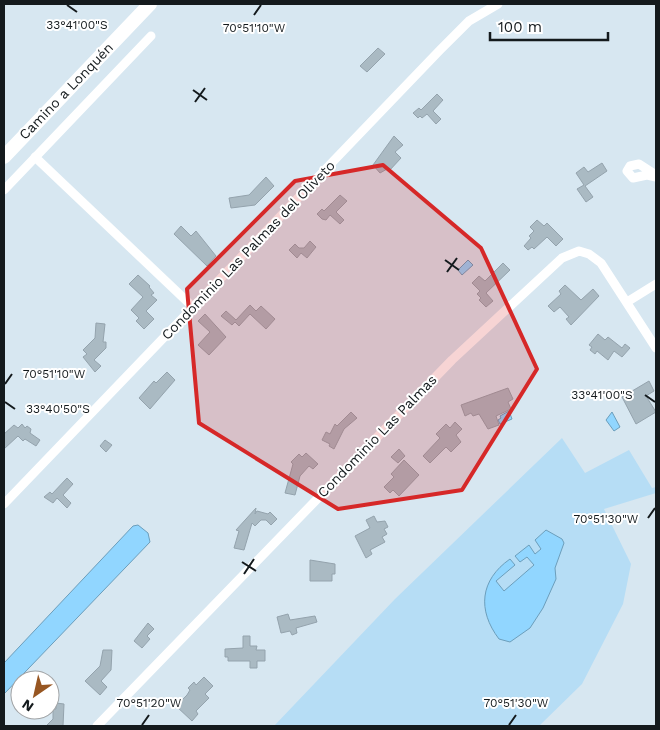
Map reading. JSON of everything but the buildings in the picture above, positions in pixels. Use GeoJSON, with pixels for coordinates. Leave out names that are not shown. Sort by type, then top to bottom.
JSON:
{"type":"FeatureCollection","features":[{"type":"Feature","properties":{"kind":"main road","name":"Camino a Lonquén"},"geometry":{"type":"LineString","coordinates":[[4,157],[150,4]]}},
{"type":"Feature","properties":{"kind":"street","name":"Condominio Las Palmas del Oliveto"},"geometry":{"type":"LineString","coordinates":[[4,504],[468,20],[498,4]]}},
{"type":"Feature","properties":{"kind":"street"},"geometry":{"type":"LineString","coordinates":[[4,190],[151,36]]}},
{"type":"Feature","properties":{"kind":"street"},"geometry":{"type":"LineString","coordinates":[[35,158],[193,307]]}},
{"type":"Feature","properties":{"kind":"street","name":"Condominio Las Palmas"},"geometry":{"type":"LineString","coordinates":[[98,726],[452,360],[512,306],[554,264],[572,252],[589,254],[601,263],[656,348]]}},
{"type":"Feature","properties":{"kind":"street"},"geometry":{"type":"LineString","coordinates":[[627,302],[656,284]]}},
{"type":"Feature","properties":{"kind":"highlighted area"},"geometry":{"type":"Polygon","coordinates":[[[383,165],[481,248],[537,369],[462,490],[338,509],[199,423],[187,289],[295,181],[383,165]]]}},
{"type":"Feature","properties":{"kind":"shaded area"},"geometry":{"type":"Polygon","coordinates":[[[468,260],[473,265],[462,275],[458,270],[468,260]]]}},
{"type":"Feature","properties":{"kind":"shaded area"},"geometry":{"type":"Polygon","coordinates":[[[509,411],[512,419],[500,424],[498,420],[501,418],[500,416],[509,411]]]}},
{"type":"Feature","properties":{"kind":"shaded area"},"geometry":{"type":"Polygon","coordinates":[[[612,412],[620,427],[614,431],[606,420],[612,412]]]}},
{"type":"Feature","properties":{"kind":"shaded area"},"geometry":{"type":"Polygon","coordinates":[[[562,438],[585,473],[629,450],[652,488],[656,487],[656,493],[604,509],[631,564],[623,604],[582,684],[539,726],[274,726],[395,599],[562,438]]]}},
{"type":"Feature","properties":{"kind":"shaded area"},"geometry":{"type":"Polygon","coordinates":[[[138,525],[148,533],[150,542],[27,670],[10,670],[10,688],[4,694],[4,663],[133,526],[138,525]]]}},
{"type":"Feature","properties":{"kind":"shaded area"},"geometry":{"type":"Polygon","coordinates":[[[546,530],[562,539],[564,543],[555,568],[556,579],[543,608],[530,628],[510,642],[499,639],[487,617],[485,596],[488,586],[500,567],[510,559],[515,565],[496,581],[504,591],[534,565],[527,557],[520,562],[515,556],[529,545],[535,554],[541,549],[535,540],[546,530]]]}}]}
